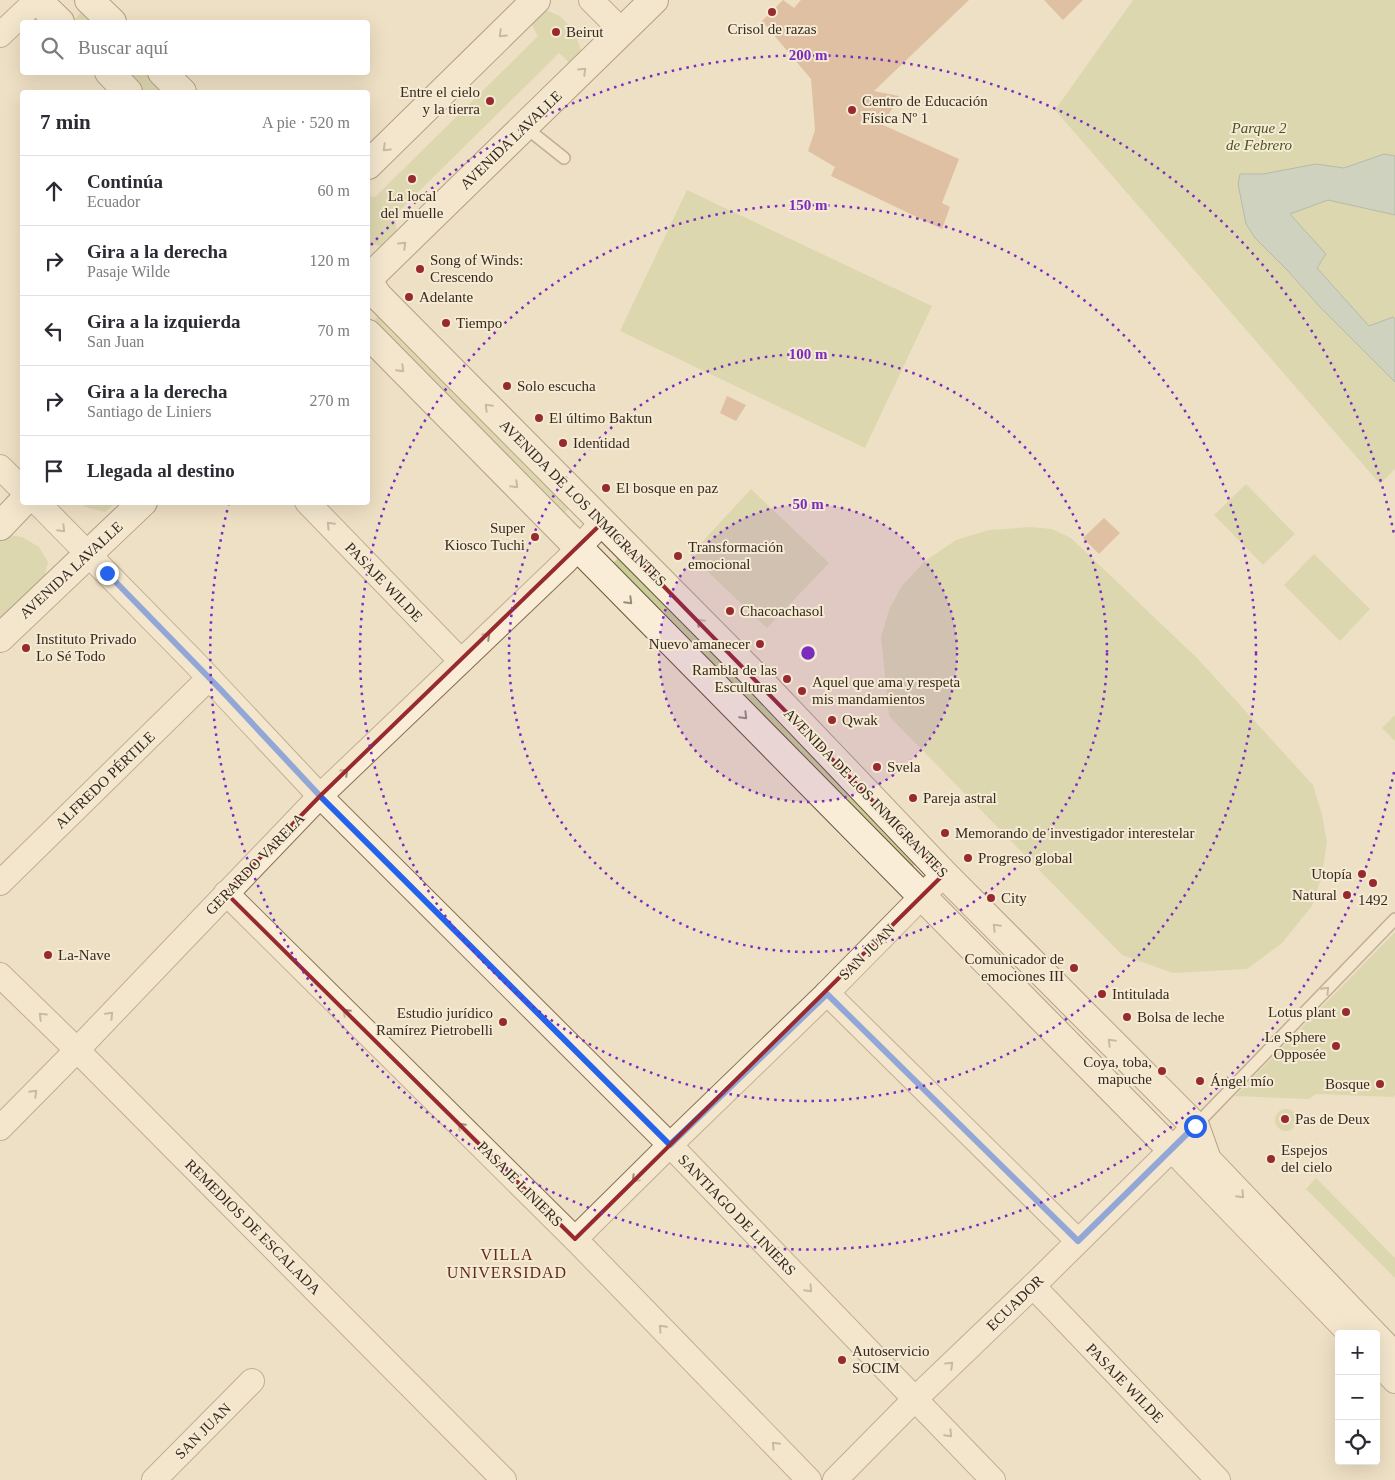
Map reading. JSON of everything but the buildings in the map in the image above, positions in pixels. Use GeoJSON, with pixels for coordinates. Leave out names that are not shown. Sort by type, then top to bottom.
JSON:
{"type":"FeatureCollection","features":[{"type":"Feature","properties":{"kind":"main road"},"geometry":{"type":"LineString","coordinates":[[37,0],[58,20]]}},
{"type":"Feature","properties":{"kind":"main road"},"geometry":{"type":"LineString","coordinates":[[89,0],[110,20]]}},
{"type":"Feature","properties":{"kind":"main road"},"geometry":{"type":"LineString","coordinates":[[370,163],[536,0]]}},
{"type":"Feature","properties":{"kind":"main road","name":"AVENIDA LAVALLE"},"geometry":{"type":"LineString","coordinates":[[370,278],[654,0]]}},
{"type":"Feature","properties":{"kind":"main road"},"geometry":{"type":"LineString","coordinates":[[112,75],[126,90]]}},
{"type":"Feature","properties":{"kind":"main road"},"geometry":{"type":"LineString","coordinates":[[165,75],[180,90]]}},
{"type":"Feature","properties":{"kind":"main road","name":"AVENIDA DE LOS INMIGRANTES"},"geometry":{"type":"LineString","coordinates":[[370,283],[378,296],[760,681],[944,874],[1195,1126],[1207,1160],[1369,1330]]}},
{"type":"Feature","properties":{"kind":"main road","name":"AVENIDA DE LOS INMIGRANTES"},"geometry":{"type":"LineString","coordinates":[[370,336],[1171,1149],[1207,1160]]}},
{"type":"Feature","properties":{"kind":"main road"},"geometry":{"type":"LineString","coordinates":[[0,526],[20,505]]}},
{"type":"Feature","properties":{"kind":"main road","name":"AVENIDA LAVALLE"},"geometry":{"type":"LineString","coordinates":[[0,638],[140,505]]}},
{"type":"Feature","properties":{"kind":"main road"},"geometry":{"type":"LineString","coordinates":[[1380,1341],[1395,1357]]}},
{"type":"Feature","properties":{"kind":"street"},"geometry":{"type":"LineString","coordinates":[[0,36],[37,0]]}},
{"type":"Feature","properties":{"kind":"street"},"geometry":{"type":"LineString","coordinates":[[591,0],[623,32]]}},
{"type":"Feature","properties":{"kind":"street"},"geometry":{"type":"LineString","coordinates":[[0,467],[20,487]]}},
{"type":"Feature","properties":{"kind":"street","name":"SANTIAGO DE LINIERS"},"geometry":{"type":"LineString","coordinates":[[40,505],[209,678],[320,796],[670,1145],[993,1480]]}},
{"type":"Feature","properties":{"kind":"street","name":"PASAJE WILDE"},"geometry":{"type":"LineString","coordinates":[[311,505],[461,661]]}},
{"type":"Feature","properties":{"kind":"street","name":"GERARDO VARELA"},"geometry":{"type":"LineString","coordinates":[[0,1128],[320,796],[578,549],[602,523]]}},
{"type":"Feature","properties":{"kind":"street","name":"ALFREDO PÉRTILE"},"geometry":{"type":"LineString","coordinates":[[0,883],[209,678]]}},
{"type":"Feature","properties":{"kind":"street","name":"SAN JUAN"},"geometry":{"type":"LineString","coordinates":[[575,1239],[827,994],[944,874]]}},
{"type":"Feature","properties":{"kind":"street","name":"PASAJE LINIERS"},"geometry":{"type":"LineString","coordinates":[[226,893],[575,1239],[809,1480]]}},
{"type":"Feature","properties":{"kind":"street","name":"REMEDIOS DE ESCALADA"},"geometry":{"type":"LineString","coordinates":[[0,976],[77,1050],[504,1480]]}},
{"type":"Feature","properties":{"kind":"street"},"geometry":{"type":"LineString","coordinates":[[827,994],[1078,1241]]}},
{"type":"Feature","properties":{"kind":"street","name":"ECUADOR"},"geometry":{"type":"LineString","coordinates":[[835,1480],[915,1399],[1195,1126]]}},
{"type":"Feature","properties":{"kind":"street","name":"AVENIDA DE LOS INMIGRANTES"},"geometry":{"type":"LineString","coordinates":[[1171,1149],[1346,1330]]}},
{"type":"Feature","properties":{"kind":"street","name":"PASAJE WILDE"},"geometry":{"type":"LineString","coordinates":[[1032,1286],[1218,1480]]}},
{"type":"Feature","properties":{"kind":"street"},"geometry":{"type":"LineString","coordinates":[[1380,1365],[1395,1380]]}},
{"type":"Feature","properties":{"kind":"street","name":"SAN JUAN"},"geometry":{"type":"LineString","coordinates":[[154,1480],[252,1381]]}},
{"type":"Feature","properties":{"kind":"lane"},"geometry":{"type":"LineString","coordinates":[[525,127],[564,158]]}},
{"type":"Feature","properties":{"kind":"lane"},"geometry":{"type":"LineString","coordinates":[[1195,1126],[1395,919]]}},
{"type":"Feature","properties":{"kind":"highlighted area"},"geometry":{"type":"Polygon","coordinates":[[[602,523],[944,874],[575,1239],[226,893],[320,796],[602,523]]]}},
{"type":"Feature","properties":{"kind":"green space","name":"Parque 2 de Febrero"},"geometry":{"type":"Polygon","coordinates":[[[1133,0],[1395,0],[1395,469],[1380,484],[1055,110],[1133,0]]]}},
{"type":"Feature","properties":{"kind":"green space"},"geometry":{"type":"Polygon","coordinates":[[[541,8],[560,16],[575,32],[582,54],[571,64],[559,53],[395,215],[397,235],[382,247],[370,243],[370,196],[375,197],[538,36],[528,19],[541,8]]]}},
{"type":"Feature","properties":{"kind":"green space"},"geometry":{"type":"Polygon","coordinates":[[[84,9],[95,20],[76,20],[84,9]]]}},
{"type":"Feature","properties":{"kind":"green space"},"geometry":{"type":"Polygon","coordinates":[[[128,75],[148,75],[164,90],[143,90],[128,75]]]}},
{"type":"Feature","properties":{"kind":"green space"},"geometry":{"type":"Polygon","coordinates":[[[687,190],[932,306],[865,448],[620,331],[687,190]]]}},
{"type":"Feature","properties":{"kind":"green space"},"geometry":{"type":"Polygon","coordinates":[[[380,314],[570,507],[564,513],[374,321],[380,314]]]}},
{"type":"Feature","properties":{"kind":"green space"},"geometry":{"type":"Polygon","coordinates":[[[1246,484],[1295,534],[1263,565],[1214,515],[1246,484]]]}},
{"type":"Feature","properties":{"kind":"green space"},"geometry":{"type":"Polygon","coordinates":[[[751,489],[829,563],[767,628],[690,555],[751,489]]]}},
{"type":"Feature","properties":{"kind":"green space"},"geometry":{"type":"Polygon","coordinates":[[[83,505],[113,505],[105,512],[83,505]]]}},
{"type":"Feature","properties":{"kind":"green space"},"geometry":{"type":"Polygon","coordinates":[[[1031,527],[1052,529],[1071,538],[1198,659],[1313,785],[1322,815],[1327,842],[1322,875],[1312,906],[1282,943],[1247,969],[1173,973],[1122,955],[889,716],[881,637],[889,610],[901,587],[925,561],[956,540],[989,530],[1031,527]]]}},
{"type":"Feature","properties":{"kind":"green space"},"geometry":{"type":"Polygon","coordinates":[[[4,534],[22,537],[39,547],[48,562],[44,580],[0,621],[0,538],[4,534]]]}},
{"type":"Feature","properties":{"kind":"green space"},"geometry":{"type":"Polygon","coordinates":[[[1314,554],[1370,609],[1340,641],[1284,585],[1314,554]]]}},
{"type":"Feature","properties":{"kind":"green space"},"geometry":{"type":"Polygon","coordinates":[[[619,557],[918,861],[912,867],[613,563],[619,557]]]}},
{"type":"Feature","properties":{"kind":"green space"},"geometry":{"type":"Polygon","coordinates":[[[1395,715],[1395,741],[1382,728],[1395,715]]]}},
{"type":"Feature","properties":{"kind":"green space"},"geometry":{"type":"Polygon","coordinates":[[[1395,932],[1395,1095],[1393,1097],[1316,1094],[1309,1099],[1235,1096],[1395,932]]]}},
{"type":"Feature","properties":{"kind":"green space"},"geometry":{"type":"Polygon","coordinates":[[[1286,1109],[1294,1112],[1297,1120],[1294,1128],[1286,1131],[1278,1128],[1275,1120],[1278,1112],[1286,1109]]]}},
{"type":"Feature","properties":{"kind":"green space"},"geometry":{"type":"Polygon","coordinates":[[[1316,1178],[1395,1258],[1395,1278],[1306,1189],[1316,1178]]]}},
{"type":"Feature","properties":{"kind":"water"},"geometry":{"type":"Polygon","coordinates":[[[1384,154],[1395,156],[1395,215],[1328,200],[1290,214],[1326,254],[1317,268],[1369,326],[1393,317],[1395,319],[1395,382],[1255,238],[1246,224],[1238,184],[1240,174],[1263,174],[1316,164],[1344,168],[1384,154]]]}},
{"type":"Feature","properties":{"kind":"place","name":"Crisol de razas"},"geometry":{"type":"Point","coordinates":[772,12]}},
{"type":"Feature","properties":{"kind":"place","name":"Beirut"},"geometry":{"type":"Point","coordinates":[556,32]}},
{"type":"Feature","properties":{"kind":"place","name":"Entre el cielo y la tierra"},"geometry":{"type":"Point","coordinates":[490,101]}},
{"type":"Feature","properties":{"kind":"place","name":"Centro de Educación Física Nº 1"},"geometry":{"type":"Point","coordinates":[852,110]}},
{"type":"Feature","properties":{"kind":"place","name":"La local del muelle"},"geometry":{"type":"Point","coordinates":[412,179]}},
{"type":"Feature","properties":{"kind":"place","name":"Song of Winds: Crescendo"},"geometry":{"type":"Point","coordinates":[420,269]}},
{"type":"Feature","properties":{"kind":"place","name":"Adelante"},"geometry":{"type":"Point","coordinates":[409,297]}},
{"type":"Feature","properties":{"kind":"place","name":"Tiempo"},"geometry":{"type":"Point","coordinates":[446,323]}},
{"type":"Feature","properties":{"kind":"place","name":"Solo escucha"},"geometry":{"type":"Point","coordinates":[507,386]}},
{"type":"Feature","properties":{"kind":"place","name":"El último Baktun"},"geometry":{"type":"Point","coordinates":[539,418]}},
{"type":"Feature","properties":{"kind":"place","name":"Identidad"},"geometry":{"type":"Point","coordinates":[563,443]}},
{"type":"Feature","properties":{"kind":"place","name":"El bosque en paz"},"geometry":{"type":"Point","coordinates":[606,488]}},
{"type":"Feature","properties":{"kind":"place","name":"Super Kiosco Tuchi"},"geometry":{"type":"Point","coordinates":[535,537]}},
{"type":"Feature","properties":{"kind":"place","name":"Transformación emocional"},"geometry":{"type":"Point","coordinates":[678,556]}},
{"type":"Feature","properties":{"kind":"place","name":"Chacoachasol"},"geometry":{"type":"Point","coordinates":[730,611]}},
{"type":"Feature","properties":{"kind":"place","name":"Nuevo amanecer"},"geometry":{"type":"Point","coordinates":[760,644]}},
{"type":"Feature","properties":{"kind":"place","name":"Instituto Privado Lo Sé Todo"},"geometry":{"type":"Point","coordinates":[26,648]}},
{"type":"Feature","properties":{"kind":"place","name":"Rambla de las Esculturas"},"geometry":{"type":"Point","coordinates":[787,679]}},
{"type":"Feature","properties":{"kind":"place","name":"Aquel que ama y respeta mis mandamientos"},"geometry":{"type":"Point","coordinates":[802,691]}},
{"type":"Feature","properties":{"kind":"place","name":"Qwak"},"geometry":{"type":"Point","coordinates":[832,720]}},
{"type":"Feature","properties":{"kind":"place","name":"Svela"},"geometry":{"type":"Point","coordinates":[877,767]}},
{"type":"Feature","properties":{"kind":"place","name":"Pareja astral"},"geometry":{"type":"Point","coordinates":[913,798]}},
{"type":"Feature","properties":{"kind":"place","name":"Memorando de investigador interestelar"},"geometry":{"type":"Point","coordinates":[945,833]}},
{"type":"Feature","properties":{"kind":"place","name":"Progreso global"},"geometry":{"type":"Point","coordinates":[968,858]}},
{"type":"Feature","properties":{"kind":"place","name":"Utopía"},"geometry":{"type":"Point","coordinates":[1362,874]}},
{"type":"Feature","properties":{"kind":"place","name":"1492"},"geometry":{"type":"Point","coordinates":[1373,883]}},
{"type":"Feature","properties":{"kind":"place","name":"Natural"},"geometry":{"type":"Point","coordinates":[1347,895]}},
{"type":"Feature","properties":{"kind":"place","name":"City"},"geometry":{"type":"Point","coordinates":[991,898]}},
{"type":"Feature","properties":{"kind":"place","name":"La-Nave"},"geometry":{"type":"Point","coordinates":[48,955]}},
{"type":"Feature","properties":{"kind":"place","name":"Comunicador de emociones III"},"geometry":{"type":"Point","coordinates":[1074,968]}},
{"type":"Feature","properties":{"kind":"place","name":"Intitulada"},"geometry":{"type":"Point","coordinates":[1102,994]}},
{"type":"Feature","properties":{"kind":"place","name":"Lotus plant"},"geometry":{"type":"Point","coordinates":[1346,1012]}},
{"type":"Feature","properties":{"kind":"place","name":"Bolsa de leche"},"geometry":{"type":"Point","coordinates":[1127,1017]}},
{"type":"Feature","properties":{"kind":"place","name":"Estudio jurídico Ramírez Pietrobelli"},"geometry":{"type":"Point","coordinates":[503,1022]}},
{"type":"Feature","properties":{"kind":"place","name":"Le Sphere Opposée"},"geometry":{"type":"Point","coordinates":[1336,1046]}},
{"type":"Feature","properties":{"kind":"place","name":"Coya, toba, mapuche"},"geometry":{"type":"Point","coordinates":[1162,1071]}},
{"type":"Feature","properties":{"kind":"place","name":"Ángel mío"},"geometry":{"type":"Point","coordinates":[1200,1081]}},
{"type":"Feature","properties":{"kind":"place","name":"Bosque"},"geometry":{"type":"Point","coordinates":[1380,1084]}},
{"type":"Feature","properties":{"kind":"place","name":"Pas de Deux"},"geometry":{"type":"Point","coordinates":[1285,1119]}},
{"type":"Feature","properties":{"kind":"place","name":"Espejos del cielo"},"geometry":{"type":"Point","coordinates":[1271,1159]}},
{"type":"Feature","properties":{"kind":"place","name":"Autoservicio SOCIM"},"geometry":{"type":"Point","coordinates":[842,1360]}},
{"type":"Feature","properties":{"kind":"district","name":"VILLA UNIVERSIDAD"},"geometry":{"type":"Point","coordinates":[507,1263]}},
{"type":"Feature","properties":{"kind":"route"},"geometry":{"type":"LineString","coordinates":[[107,573],[221,690],[320,796],[670,1145],[827,994],[1078,1241],[1195,1126]]}}]}
